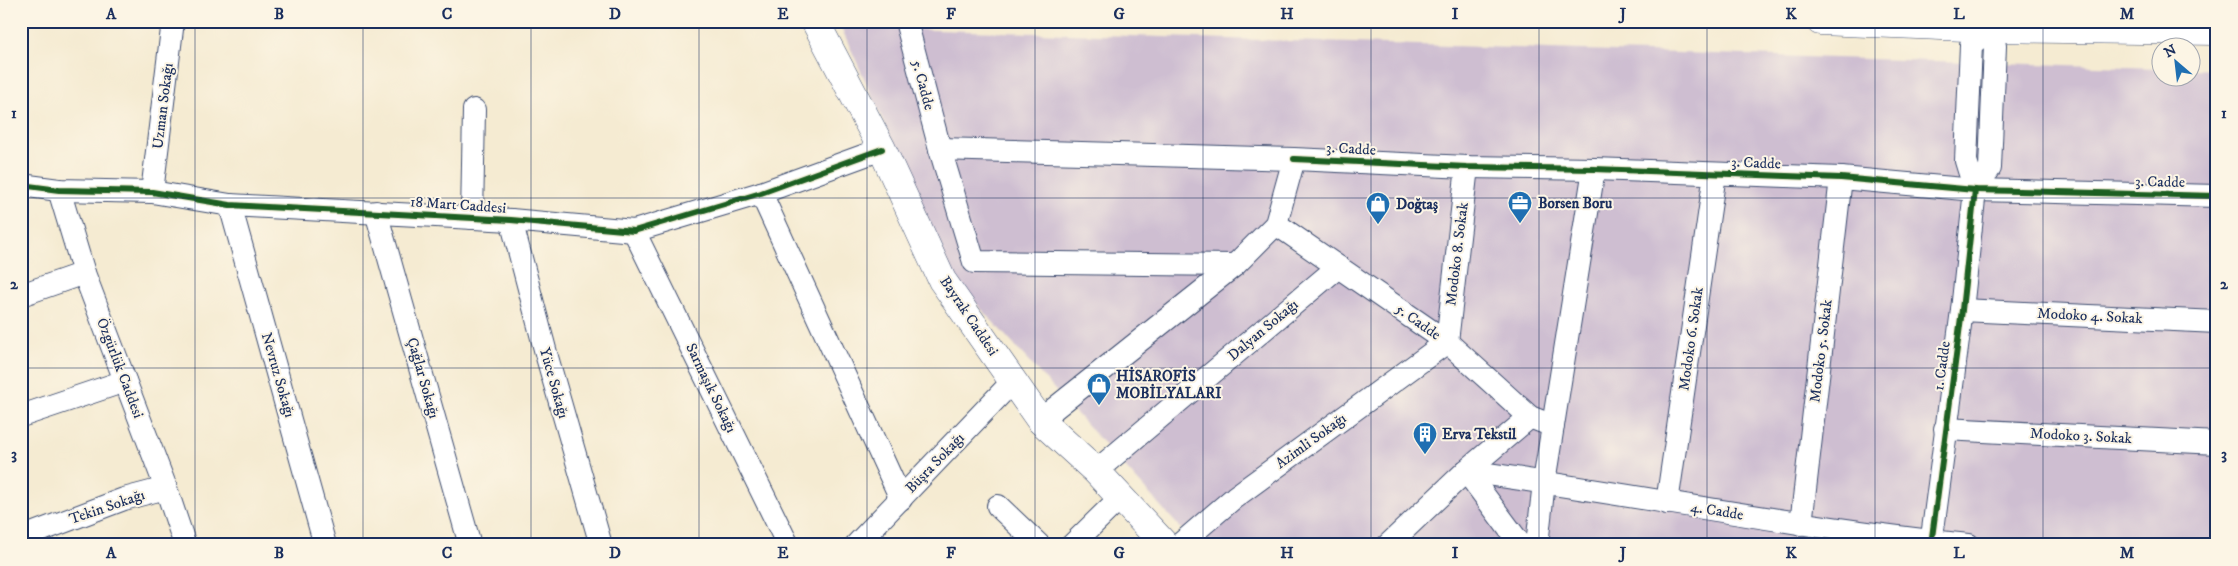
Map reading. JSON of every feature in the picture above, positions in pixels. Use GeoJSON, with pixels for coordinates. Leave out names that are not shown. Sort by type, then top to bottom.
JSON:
{"type":"FeatureCollection","features":[{"type":"Feature","properties":{"kind":"street","name":"Uzman Sokağı"},"geometry":{"type":"LineString","coordinates":[[152,192],[173,21]]}},
{"type":"Feature","properties":{"kind":"street","name":"Bayrak Caddesi"},"geometry":{"type":"LineString","coordinates":[[815,21],[882,149],[942,280],[1040,420],[1096,471],[1166,545]]}},
{"type":"Feature","properties":{"kind":"street","name":"5. Cadde"},"geometry":{"type":"LineString","coordinates":[[906,21],[940,149],[974,262],[1235,265]]}},
{"type":"Feature","properties":{"kind":"street"},"geometry":{"type":"LineString","coordinates":[[1820,21],[2132,26],[2217,31]]}},
{"type":"Feature","properties":{"kind":"street"},"geometry":{"type":"LineString","coordinates":[[1975,190],[1966,161],[1971,45],[1990,25]]}},
{"type":"Feature","properties":{"kind":"street"},"geometry":{"type":"LineString","coordinates":[[472,218],[474,110]]}},
{"type":"Feature","properties":{"kind":"street","name":"18 Mart Caddesi"},"geometry":{"type":"LineString","coordinates":[[21,185],[59,190],[152,192],[230,205],[511,220],[634,231],[761,193],[882,149]]}},
{"type":"Feature","properties":{"kind":"street","name":"3. Cadde"},"geometry":{"type":"LineString","coordinates":[[940,149],[1841,178],[1975,190],[2217,196]]}},
{"type":"Feature","properties":{"kind":"street"},"geometry":{"type":"LineString","coordinates":[[1040,420],[1235,265],[1276,224],[1294,159]]}},
{"type":"Feature","properties":{"kind":"street","name":"Modoko 8. Sokak"},"geometry":{"type":"LineString","coordinates":[[1447,342],[1466,167]]}},
{"type":"Feature","properties":{"kind":"street"},"geometry":{"type":"LineString","coordinates":[[1537,545],[1544,482],[1594,169]]}},
{"type":"Feature","properties":{"kind":"street","name":"Modoko 6. Sokak"},"geometry":{"type":"LineString","coordinates":[[1667,503],[1715,174]]}},
{"type":"Feature","properties":{"kind":"street","name":"Modoko 5. Sokak"},"geometry":{"type":"LineString","coordinates":[[1801,524],[1841,178]]}},
{"type":"Feature","properties":{"kind":"street","name":"Özgürlük Caddesi"},"geometry":{"type":"LineString","coordinates":[[59,190],[84,273],[166,488],[185,545]]}},
{"type":"Feature","properties":{"kind":"street","name":"1. Cadde"},"geometry":{"type":"LineString","coordinates":[[1932,543],[1945,429],[1962,310],[1975,190]]}},
{"type":"Feature","properties":{"kind":"street"},"geometry":{"type":"LineString","coordinates":[[761,193],[900,499]]}},
{"type":"Feature","properties":{"kind":"street","name":"Nevruz Sokağı"},"geometry":{"type":"LineString","coordinates":[[230,205],[325,545]]}},
{"type":"Feature","properties":{"kind":"street","name":"Çağlar Sokağı"},"geometry":{"type":"LineString","coordinates":[[376,212],[470,545]]}},
{"type":"Feature","properties":{"kind":"street","name":"Yüce Sokağı"},"geometry":{"type":"LineString","coordinates":[[511,220],[547,357],[601,545]]}},
{"type":"Feature","properties":{"kind":"street","name":"5. Cadde"},"geometry":{"type":"LineString","coordinates":[[1276,224],[1447,342],[1530,417],[1553,426]]}},
{"type":"Feature","properties":{"kind":"street","name":"Sarmaşık Sokağı"},"geometry":{"type":"LineString","coordinates":[[634,231],[788,545]]}},
{"type":"Feature","properties":{"kind":"street","name":"Dalyan Sokağı"},"geometry":{"type":"LineString","coordinates":[[1096,471],[1338,267]]}},
{"type":"Feature","properties":{"kind":"street"},"geometry":{"type":"LineString","coordinates":[[21,295],[84,273]]}},
{"type":"Feature","properties":{"kind":"street","name":"Modoko 4. Sokak"},"geometry":{"type":"LineString","coordinates":[[1962,310],[2217,322]]}},
{"type":"Feature","properties":{"kind":"street","name":"Azimli Sokağı"},"geometry":{"type":"LineString","coordinates":[[1179,545],[1235,497],[1447,342]]}},
{"type":"Feature","properties":{"kind":"street"},"geometry":{"type":"LineString","coordinates":[[21,416],[125,381]]}},
{"type":"Feature","properties":{"kind":"street","name":"Büşra Sokağı"},"geometry":{"type":"LineString","coordinates":[[856,545],[1013,381]]}},
{"type":"Feature","properties":{"kind":"street"},"geometry":{"type":"LineString","coordinates":[[1390,544],[1466,471],[1530,417]]}},
{"type":"Feature","properties":{"kind":"street","name":"Modoko 3. Sokak"},"geometry":{"type":"LineString","coordinates":[[1945,429],[2217,443]]}},
{"type":"Feature","properties":{"kind":"street"},"geometry":{"type":"LineString","coordinates":[[1466,471],[1521,545]]}},
{"type":"Feature","properties":{"kind":"street","name":"4. Cadde"},"geometry":{"type":"LineString","coordinates":[[1466,471],[1801,524],[1932,543],[1969,545]]}},
{"type":"Feature","properties":{"kind":"street","name":"Tekin Sokağı"},"geometry":{"type":"LineString","coordinates":[[21,538],[124,499],[166,488]]}},
{"type":"Feature","properties":{"kind":"street"},"geometry":{"type":"LineString","coordinates":[[1072,545],[1121,497]]}},
{"type":"Feature","properties":{"kind":"street"},"geometry":{"type":"LineString","coordinates":[[998,506],[1039,545]]}},
{"type":"Feature","properties":{"kind":"shaded area"},"geometry":{"type":"Polygon","coordinates":[[[841,27],[2150,68],[2150,88],[2200,88],[2200,69],[2217,70],[2217,545],[1196,545],[955,280],[841,27]]]}},
{"type":"Feature","properties":{"kind":"cycle path"},"geometry":{"type":"LineString","coordinates":[[21,185],[59,190],[152,192],[230,205],[511,220],[634,231],[761,193],[882,149]]}},
{"type":"Feature","properties":{"kind":"cycle path"},"geometry":{"type":"LineString","coordinates":[[1294,159],[1467,167],[1594,169],[1841,178],[1975,190],[2217,196]]}},
{"type":"Feature","properties":{"kind":"cycle path"},"geometry":{"type":"LineString","coordinates":[[1931,545],[1962,310],[1975,190]]}},
{"type":"Feature","properties":{"kind":"place","name":"Borsen Boru"},"geometry":{"type":"Point","coordinates":[1520,224]}},
{"type":"Feature","properties":{"kind":"place","name":"Doğtaş"},"geometry":{"type":"Point","coordinates":[1378,225]}},
{"type":"Feature","properties":{"kind":"place","name":"HİSAROFİS MOBİLYALARI"},"geometry":{"type":"Point","coordinates":[1099,406]}},
{"type":"Feature","properties":{"kind":"place","name":"Erva Tekstil"},"geometry":{"type":"Point","coordinates":[1425,455]}}]}
